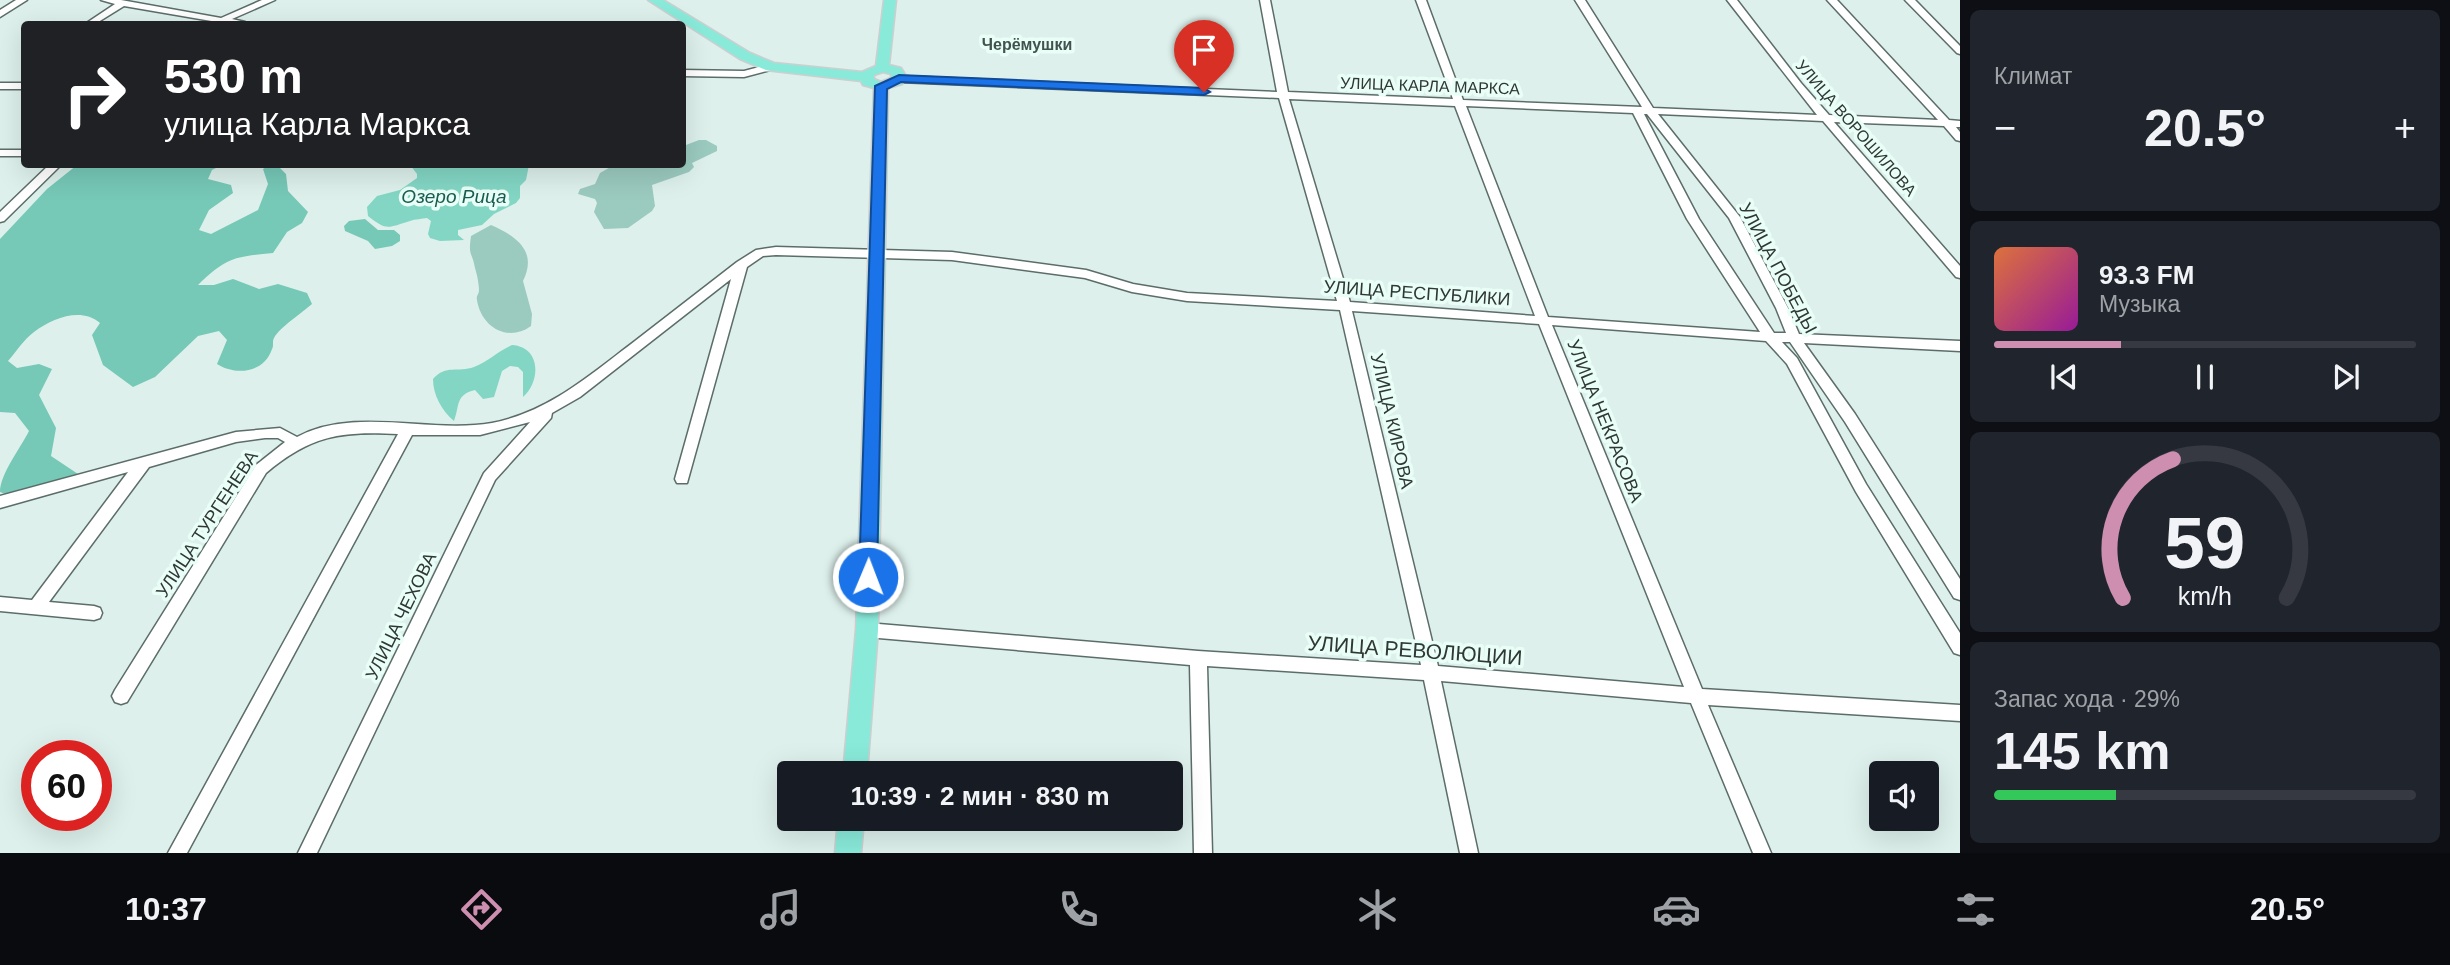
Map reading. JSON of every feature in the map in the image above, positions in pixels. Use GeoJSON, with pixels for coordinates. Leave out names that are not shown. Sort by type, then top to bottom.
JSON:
{"type":"FeatureCollection","features":[{"type":"Feature","properties":{"kind":"main road"},"geometry":{"type":"LineString","coordinates":[[654,0],[744,56],[771,67],[882,78]]}},
{"type":"Feature","properties":{"kind":"main road"},"geometry":{"type":"LineString","coordinates":[[856,761],[867,630],[875,256],[882,78],[890,0]]}},
{"type":"Feature","properties":{"kind":"main road"},"geometry":{"type":"LineString","coordinates":[[848,853],[850,831]]}},
{"type":"Feature","properties":{"kind":"street"},"geometry":{"type":"LineString","coordinates":[[0,14],[22,0]]}},
{"type":"Feature","properties":{"kind":"street"},"geometry":{"type":"LineString","coordinates":[[106,0],[213,21]]}},
{"type":"Feature","properties":{"kind":"street"},"geometry":{"type":"LineString","coordinates":[[220,21],[270,0]]}},
{"type":"Feature","properties":{"kind":"street","name":"УЛИЦА КИРОВА"},"geometry":{"type":"LineString","coordinates":[[1265,0],[1283,95],[1345,306],[1431,673],[1469,853]]}},
{"type":"Feature","properties":{"kind":"street","name":"УЛИЦА НЕКРАСОВА"},"geometry":{"type":"LineString","coordinates":[[1421,0],[1544,319],[1695,696],[1762,853]]}},
{"type":"Feature","properties":{"kind":"street","name":"УЛИЦА ПОБЕДЫ"},"geometry":{"type":"LineString","coordinates":[[1580,0],[1643,110],[1734,217],[1782,308],[1794,338],[1856,428],[1960,593]]}},
{"type":"Feature","properties":{"kind":"street","name":"УЛИЦА ВОРОШИЛОВА"},"geometry":{"type":"LineString","coordinates":[[1732,0],[1797,85],[1960,274]]}},
{"type":"Feature","properties":{"kind":"street"},"geometry":{"type":"LineString","coordinates":[[1832,0],[1960,138]]}},
{"type":"Feature","properties":{"kind":"street"},"geometry":{"type":"LineString","coordinates":[[1910,0],[1960,51]]}},
{"type":"Feature","properties":{"kind":"street"},"geometry":{"type":"LineString","coordinates":[[94,21],[123,3]]}},
{"type":"Feature","properties":{"kind":"street"},"geometry":{"type":"LineString","coordinates":[[686,74],[744,74],[771,67]]}},
{"type":"Feature","properties":{"kind":"street"},"geometry":{"type":"LineString","coordinates":[[5,86],[21,76]]}},
{"type":"Feature","properties":{"kind":"street","name":"УЛИЦА КАРЛА МАРКСА"},"geometry":{"type":"LineString","coordinates":[[882,78],[1960,124]]}},
{"type":"Feature","properties":{"kind":"street"},"geometry":{"type":"LineString","coordinates":[[1643,110],[1693,219],[1770,337],[1792,361],[1861,488],[1960,648]]}},
{"type":"Feature","properties":{"kind":"street"},"geometry":{"type":"LineString","coordinates":[[0,153],[21,153]]}},
{"type":"Feature","properties":{"kind":"street"},"geometry":{"type":"LineString","coordinates":[[0,218],[53,168]]}},
{"type":"Feature","properties":{"kind":"street","name":"УЛИЦА РЕСПУБЛИКИ"},"geometry":{"type":"LineString","coordinates":[[550,409],[575,394],[741,265],[760,253],[776,251],[964,257],[1086,274],[1132,288],[1187,297],[1544,319],[1770,337],[1960,346]]}},
{"type":"Feature","properties":{"kind":"street"},"geometry":{"type":"LineString","coordinates":[[682,479],[741,265]]}},
{"type":"Feature","properties":{"kind":"street","name":"УЛИЦА ТУРГЕНЕВА"},"geometry":{"type":"LineString","coordinates":[[121,696],[261,469],[275,455],[293,443],[316,434],[352,427],[465,431],[490,429],[550,409]]}},
{"type":"Feature","properties":{"kind":"street","name":"УЛИЦА ЧЕХОВА"},"geometry":{"type":"LineString","coordinates":[[307,853],[489,477],[550,409]]}},
{"type":"Feature","properties":{"kind":"street"},"geometry":{"type":"LineString","coordinates":[[177,853],[408,429]]}},
{"type":"Feature","properties":{"kind":"street"},"geometry":{"type":"LineString","coordinates":[[0,502],[216,442],[256,434],[280,433],[290,438],[293,443]]}},
{"type":"Feature","properties":{"kind":"street"},"geometry":{"type":"LineString","coordinates":[[36,607],[144,462]]}},
{"type":"Feature","properties":{"kind":"street"},"geometry":{"type":"LineString","coordinates":[[0,604],[94,613]]}},
{"type":"Feature","properties":{"kind":"street","name":"УЛИЦА РЕВОЛЮЦИИ"},"geometry":{"type":"LineString","coordinates":[[867,630],[1695,696],[1960,713]]}},
{"type":"Feature","properties":{"kind":"street"},"geometry":{"type":"LineString","coordinates":[[1198,658],[1203,853]]}},
{"type":"Feature","properties":{"kind":"shaded area"},"geometry":{"type":"Polygon","coordinates":[[[706,140],[717,146],[717,151],[692,163],[694,167],[689,172],[652,185],[655,206],[628,228],[604,229],[594,212],[597,203],[595,199],[578,194],[580,189],[595,184],[600,173],[609,168],[686,168],[686,145],[706,140]]]}},
{"type":"Feature","properties":{"kind":"shaded area"},"geometry":{"type":"Polygon","coordinates":[[[73,168],[216,168],[208,179],[231,185],[233,193],[209,210],[199,230],[211,234],[258,210],[268,184],[263,169],[280,168],[286,174],[288,191],[308,212],[302,223],[287,232],[273,253],[232,260],[216,269],[198,285],[214,285],[233,279],[259,289],[278,284],[307,293],[312,304],[277,334],[268,357],[256,367],[241,371],[217,364],[227,340],[219,331],[198,336],[155,377],[133,387],[103,365],[92,335],[100,323],[92,318],[67,316],[34,332],[8,361],[17,368],[39,364],[52,369],[39,395],[56,428],[51,456],[78,474],[8,495],[0,492],[3,477],[29,431],[15,413],[0,412],[0,239],[47,189],[73,168]]]}},
{"type":"Feature","properties":{"kind":"shaded area"},"geometry":{"type":"Polygon","coordinates":[[[365,219],[378,230],[394,230],[400,235],[400,241],[392,246],[375,249],[368,241],[345,231],[344,226],[349,221],[365,219]]]}},
{"type":"Feature","properties":{"kind":"shaded area"},"geometry":{"type":"Polygon","coordinates":[[[491,225],[509,234],[526,253],[528,261],[523,281],[532,314],[531,326],[522,331],[513,333],[497,329],[490,325],[480,310],[477,298],[478,282],[470,251],[471,236],[491,225]]]}},
{"type":"Feature","properties":{"kind":"water","name":"Озеро Рица"},"geometry":{"type":"Polygon","coordinates":[[[412,168],[528,168],[526,180],[520,186],[520,198],[516,203],[494,214],[482,225],[458,230],[458,235],[464,240],[440,241],[430,238],[428,234],[431,221],[427,218],[388,227],[368,216],[367,207],[377,196],[400,190],[417,178],[412,168]]]}},
{"type":"Feature","properties":{"kind":"water"},"geometry":{"type":"Polygon","coordinates":[[[512,345],[522,347],[533,358],[535,374],[529,390],[523,397],[523,372],[518,367],[510,366],[502,371],[494,397],[483,399],[475,390],[464,395],[459,401],[454,421],[439,402],[433,379],[447,370],[474,367],[512,345]]]}},
{"type":"Feature","properties":{"kind":"district","name":"Черёмушки"},"geometry":{"type":"Point","coordinates":[1027,44]}},
{"type":"Feature","properties":{"kind":"route"},"geometry":{"type":"LineString","coordinates":[[868,577],[881,86],[890,85],[899,79],[1204,92]]}}]}
